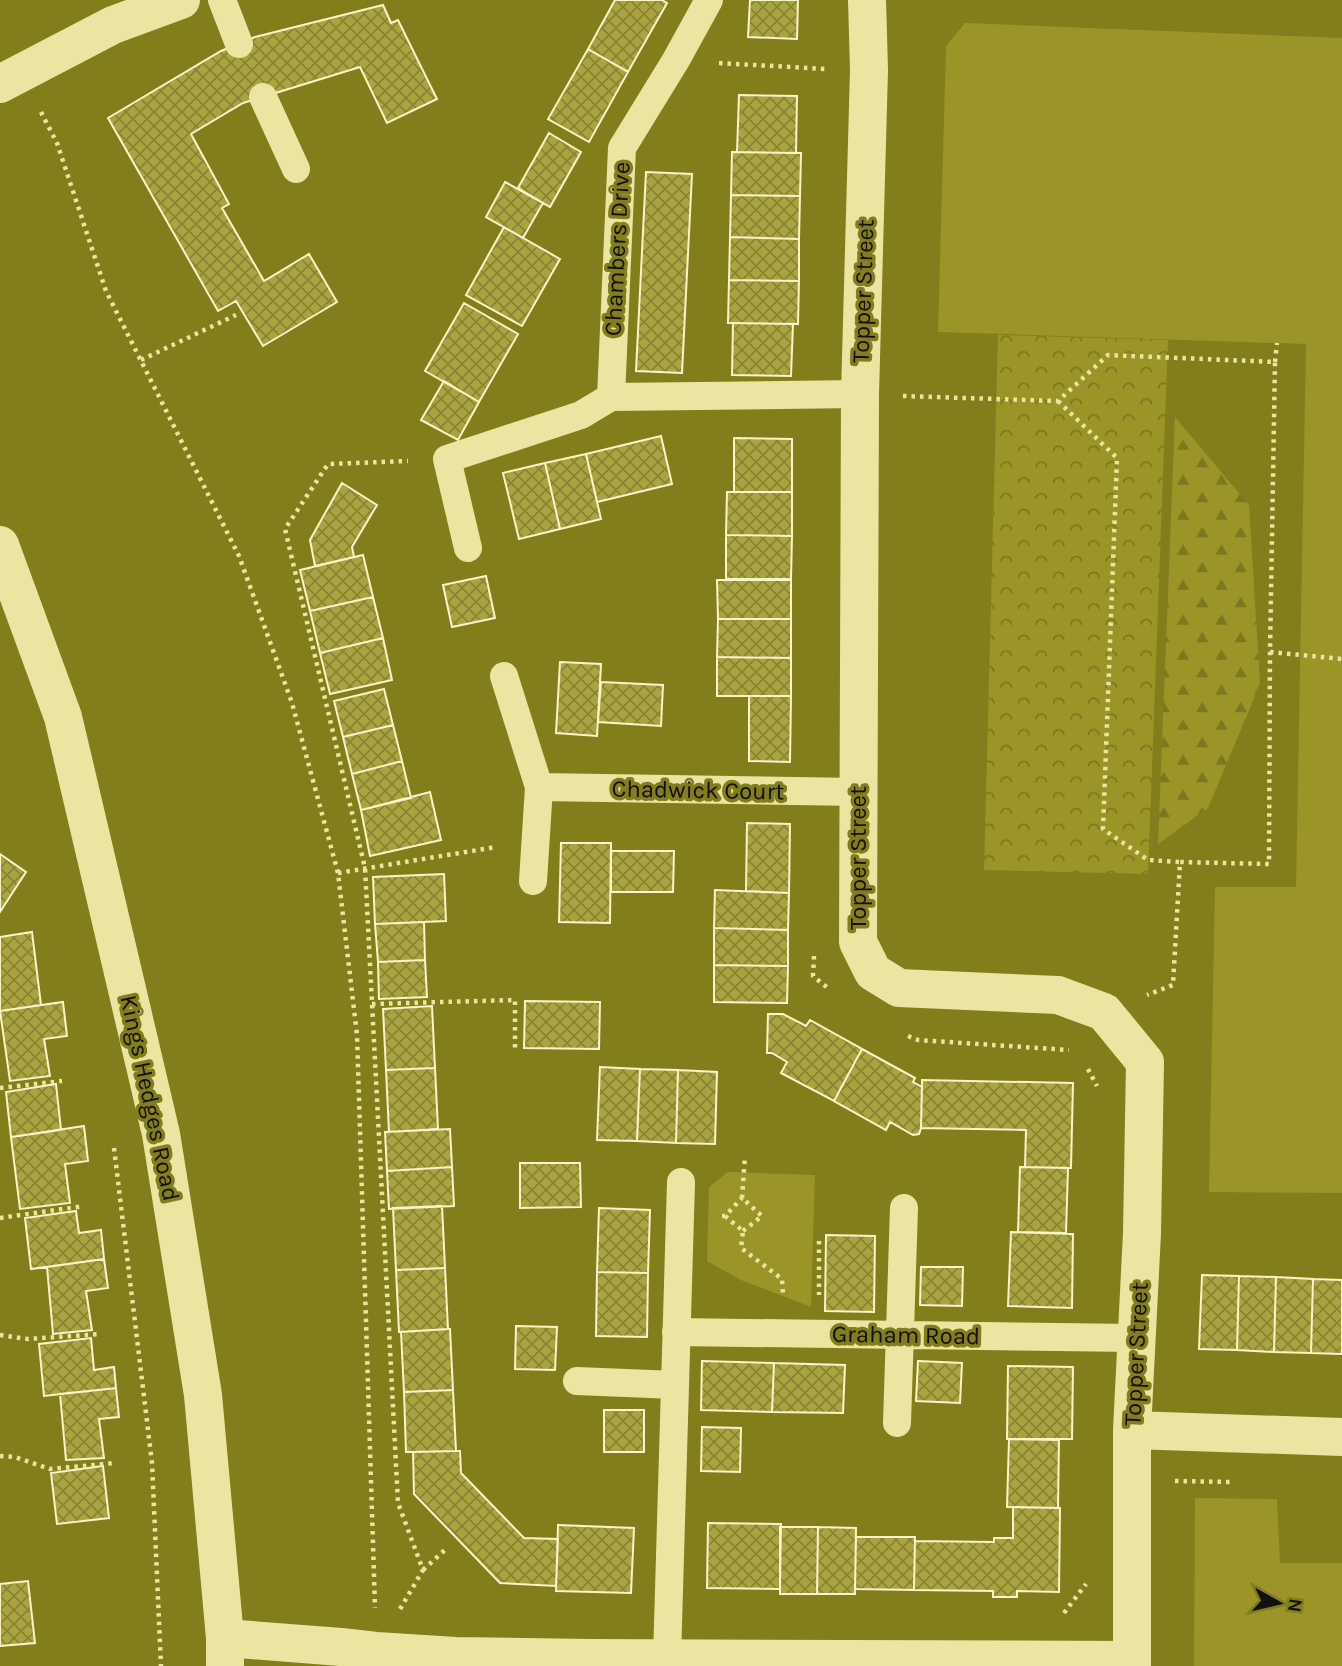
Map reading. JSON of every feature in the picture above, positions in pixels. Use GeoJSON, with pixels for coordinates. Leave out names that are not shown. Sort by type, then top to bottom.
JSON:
{"type":"FeatureCollection","features":[{"type":"Feature","properties":{"kind":"street"},"geometry":{"type":"LineString","coordinates":[[11,78],[113,25],[181,0]]}},
{"type":"Feature","properties":{"kind":"street","name":"Topper Street"},"geometry":{"type":"LineString","coordinates":[[867,0],[869,70],[860,394],[858,942],[873,972],[899,988],[1058,995],[1104,1012],[1145,1062],[1142,1233],[1132,1430],[1132,1663]]}},
{"type":"Feature","properties":{"kind":"street","name":"Kings Hedges Road"},"geometry":{"type":"LineString","coordinates":[[0,545],[63,717],[161,1134],[204,1395],[225,1652]]}},
{"type":"Feature","properties":{"kind":"street"},"geometry":{"type":"LineString","coordinates":[[1132,1430],[1342,1437]]}},
{"type":"Feature","properties":{"kind":"street"},"geometry":{"type":"LineString","coordinates":[[225,1652],[341,1647],[456,1656],[1132,1663]]}},
{"type":"Feature","properties":{"kind":"lane"},"geometry":{"type":"LineString","coordinates":[[222,0],[239,44]]}},
{"type":"Feature","properties":{"kind":"lane","name":"Chambers Drive"},"geometry":{"type":"LineString","coordinates":[[611,397],[622,148],[709,0]]}},
{"type":"Feature","properties":{"kind":"lane"},"geometry":{"type":"LineString","coordinates":[[263,97],[296,169]]}},
{"type":"Feature","properties":{"kind":"lane"},"geometry":{"type":"LineString","coordinates":[[468,548],[447,459],[581,415],[611,397],[860,394]]}},
{"type":"Feature","properties":{"kind":"lane"},"geometry":{"type":"LineString","coordinates":[[504,676],[539,787],[533,881]]}},
{"type":"Feature","properties":{"kind":"lane","name":"Chadwick Court"},"geometry":{"type":"LineString","coordinates":[[539,787],[858,792]]}},
{"type":"Feature","properties":{"kind":"lane"},"geometry":{"type":"LineString","coordinates":[[667,1658],[681,1182]]}},
{"type":"Feature","properties":{"kind":"lane"},"geometry":{"type":"LineString","coordinates":[[897,1423],[904,1208]]}},
{"type":"Feature","properties":{"kind":"lane","name":"Graham Road"},"geometry":{"type":"LineString","coordinates":[[676,1332],[1136,1338]]}},
{"type":"Feature","properties":{"kind":"lane"},"geometry":{"type":"LineString","coordinates":[[577,1381],[675,1385]]}},
{"type":"Feature","properties":{"kind":"path"},"geometry":{"type":"LineString","coordinates":[[676,60],[869,70]]}},
{"type":"Feature","properties":{"kind":"path"},"geometry":{"type":"LineString","coordinates":[[11,78],[57,144],[106,290],[240,556],[292,703],[338,873],[356,1035],[376,1651]]}},
{"type":"Feature","properties":{"kind":"path"},"geometry":{"type":"LineString","coordinates":[[141,360],[236,315]]}},
{"type":"Feature","properties":{"kind":"path"},"geometry":{"type":"LineString","coordinates":[[860,394],[1058,401],[1117,458],[1103,829],[1148,860],[1269,864],[1270,652],[1277,343]]}},
{"type":"Feature","properties":{"kind":"path"},"geometry":{"type":"LineString","coordinates":[[1058,401],[1108,355],[1275,362]]}},
{"type":"Feature","properties":{"kind":"path"},"geometry":{"type":"LineString","coordinates":[[423,1570],[398,1503],[365,868],[285,528],[328,464],[447,459]]}},
{"type":"Feature","properties":{"kind":"path"},"geometry":{"type":"LineString","coordinates":[[1270,652],[1342,659]]}},
{"type":"Feature","properties":{"kind":"path"},"geometry":{"type":"LineString","coordinates":[[338,873],[534,840]]}},
{"type":"Feature","properties":{"kind":"path"},"geometry":{"type":"LineString","coordinates":[[1104,1012],[1174,985],[1180,862]]}},
{"type":"Feature","properties":{"kind":"path"},"geometry":{"type":"LineString","coordinates":[[814,949],[813,975],[832,991]]}},
{"type":"Feature","properties":{"kind":"path"},"geometry":{"type":"LineString","coordinates":[[372,1004],[515,1000],[515,1048]]}},
{"type":"Feature","properties":{"kind":"path"},"geometry":{"type":"LineString","coordinates":[[907,1035],[918,1040],[1079,1051]]}},
{"type":"Feature","properties":{"kind":"path"},"geometry":{"type":"LineString","coordinates":[[1085,1063],[1098,1087]]}},
{"type":"Feature","properties":{"kind":"path"},"geometry":{"type":"LineString","coordinates":[[0,1088],[62,1081]]}},
{"type":"Feature","properties":{"kind":"path"},"geometry":{"type":"LineString","coordinates":[[114,1148],[152,1463],[160,1666]]}},
{"type":"Feature","properties":{"kind":"path"},"geometry":{"type":"LineString","coordinates":[[745,1156],[742,1198],[762,1216],[743,1231],[741,1248],[782,1279],[784,1333]]}},
{"type":"Feature","properties":{"kind":"path"},"geometry":{"type":"LineString","coordinates":[[0,1218],[83,1206]]}},
{"type":"Feature","properties":{"kind":"path"},"geometry":{"type":"LineString","coordinates":[[725,1216],[743,1231]]}},
{"type":"Feature","properties":{"kind":"path"},"geometry":{"type":"LineString","coordinates":[[819,1241],[819,1334]]}},
{"type":"Feature","properties":{"kind":"path"},"geometry":{"type":"LineString","coordinates":[[0,1335],[28,1339],[101,1334]]}},
{"type":"Feature","properties":{"kind":"path"},"geometry":{"type":"LineString","coordinates":[[0,1456],[15,1457],[50,1469],[115,1462]]}},
{"type":"Feature","properties":{"kind":"path"},"geometry":{"type":"LineString","coordinates":[[376,1651],[423,1570],[447,1548]]}},
{"type":"Feature","properties":{"kind":"path"},"geometry":{"type":"LineString","coordinates":[[1059,1620],[1086,1586],[1086,1572]]}},
{"type":"Feature","properties":{"kind":"green space"},"geometry":{"type":"Polygon","coordinates":[[[965,23],[1342,38],[1342,1193],[1209,1192],[1215,887],[1296,887],[1306,344],[938,332],[946,46],[965,23]]]}},
{"type":"Feature","properties":{"kind":"green space"},"geometry":{"type":"Polygon","coordinates":[[[998,335],[1168,340],[1148,874],[984,870],[998,335]]]}},
{"type":"Feature","properties":{"kind":"green space"},"geometry":{"type":"Polygon","coordinates":[[[1175,417],[1249,505],[1260,684],[1208,808],[1158,844],[1175,417]]]}},
{"type":"Feature","properties":{"kind":"green space"},"geometry":{"type":"Polygon","coordinates":[[[728,1172],[815,1175],[811,1307],[741,1280],[707,1261],[709,1187],[728,1172]]]}},
{"type":"Feature","properties":{"kind":"green space"},"geometry":{"type":"Polygon","coordinates":[[[1195,1498],[1277,1499],[1280,1563],[1342,1563],[1342,1666],[1194,1666],[1195,1498]]]}},
{"type":"Feature","properties":{"kind":"building"},"geometry":{"type":"Polygon","coordinates":[[[615,0],[662,0],[667,3],[628,72],[588,49],[615,0]]]}},
{"type":"Feature","properties":{"kind":"building"},"geometry":{"type":"Polygon","coordinates":[[[750,0],[798,0],[797,39],[748,37],[750,0]]]}},
{"type":"Feature","properties":{"kind":"building"},"geometry":{"type":"Polygon","coordinates":[[[383,5],[391,23],[398,20],[437,99],[387,123],[360,67],[243,103],[191,134],[229,204],[222,208],[264,281],[309,254],[337,302],[263,346],[236,301],[218,311],[108,118],[221,51],[255,37],[383,5]]]}},
{"type":"Feature","properties":{"kind":"building"},"geometry":{"type":"Polygon","coordinates":[[[588,49],[628,72],[589,142],[548,119],[588,49]]]}},
{"type":"Feature","properties":{"kind":"building"},"geometry":{"type":"Polygon","coordinates":[[[739,95],[797,96],[796,153],[737,152],[739,95]]]}},
{"type":"Feature","properties":{"kind":"building"},"geometry":{"type":"Polygon","coordinates":[[[549,133],[581,152],[550,207],[518,188],[549,133]]]}},
{"type":"Feature","properties":{"kind":"building"},"geometry":{"type":"Polygon","coordinates":[[[732,152],[801,153],[800,196],[731,195],[732,152]]]}},
{"type":"Feature","properties":{"kind":"building"},"geometry":{"type":"Polygon","coordinates":[[[646,172],[692,174],[682,373],[636,371],[646,172]]]}},
{"type":"Feature","properties":{"kind":"building"},"geometry":{"type":"Polygon","coordinates":[[[505,182],[543,203],[523,238],[486,217],[505,182]]]}},
{"type":"Feature","properties":{"kind":"building"},"geometry":{"type":"Polygon","coordinates":[[[731,195],[800,196],[799,239],[730,237],[731,195]]]}},
{"type":"Feature","properties":{"kind":"building"},"geometry":{"type":"Polygon","coordinates":[[[504,227],[560,259],[522,326],[466,295],[504,227]]]}},
{"type":"Feature","properties":{"kind":"building"},"geometry":{"type":"Polygon","coordinates":[[[730,237],[799,239],[799,281],[729,280],[730,237]]]}},
{"type":"Feature","properties":{"kind":"building"},"geometry":{"type":"Polygon","coordinates":[[[729,280],[799,281],[798,324],[728,323],[729,280]]]}},
{"type":"Feature","properties":{"kind":"building"},"geometry":{"type":"Polygon","coordinates":[[[464,303],[518,334],[479,402],[425,371],[464,303]]]}},
{"type":"Feature","properties":{"kind":"building"},"geometry":{"type":"Polygon","coordinates":[[[733,323],[793,324],[791,376],[732,375],[733,323]]]}},
{"type":"Feature","properties":{"kind":"building"},"geometry":{"type":"Polygon","coordinates":[[[444,381],[479,402],[458,440],[421,420],[444,381]]]}},
{"type":"Feature","properties":{"kind":"building"},"geometry":{"type":"Polygon","coordinates":[[[661,436],[672,484],[597,502],[586,454],[661,436]]]}},
{"type":"Feature","properties":{"kind":"building"},"geometry":{"type":"Polygon","coordinates":[[[734,438],[792,439],[792,492],[734,492],[734,438]]]}},
{"type":"Feature","properties":{"kind":"building"},"geometry":{"type":"Polygon","coordinates":[[[586,454],[601,519],[560,529],[545,463],[586,454]]]}},
{"type":"Feature","properties":{"kind":"building"},"geometry":{"type":"Polygon","coordinates":[[[545,463],[560,529],[519,539],[503,473],[545,463]]]}},
{"type":"Feature","properties":{"kind":"building"},"geometry":{"type":"Polygon","coordinates":[[[342,483],[377,505],[352,547],[354,557],[315,566],[310,540],[342,483]]]}},
{"type":"Feature","properties":{"kind":"building"},"geometry":{"type":"Polygon","coordinates":[[[727,492],[792,492],[792,536],[726,535],[727,492]]]}},
{"type":"Feature","properties":{"kind":"building"},"geometry":{"type":"Polygon","coordinates":[[[726,535],[792,536],[791,579],[726,579],[726,535]]]}},
{"type":"Feature","properties":{"kind":"building"},"geometry":{"type":"Polygon","coordinates":[[[363,555],[373,597],[310,611],[300,570],[363,555]]]}},
{"type":"Feature","properties":{"kind":"building"},"geometry":{"type":"Polygon","coordinates":[[[486,576],[495,618],[452,627],[443,585],[486,576]]]}},
{"type":"Feature","properties":{"kind":"building"},"geometry":{"type":"Polygon","coordinates":[[[717,580],[791,580],[791,619],[718,619],[717,580]]]}},
{"type":"Feature","properties":{"kind":"building"},"geometry":{"type":"Polygon","coordinates":[[[373,597],[383,638],[320,653],[310,611],[373,597]]]}},
{"type":"Feature","properties":{"kind":"building"},"geometry":{"type":"Polygon","coordinates":[[[718,619],[791,619],[791,658],[717,657],[718,619]]]}},
{"type":"Feature","properties":{"kind":"building"},"geometry":{"type":"Polygon","coordinates":[[[383,638],[392,680],[330,694],[320,653],[383,638]]]}},
{"type":"Feature","properties":{"kind":"building"},"geometry":{"type":"Polygon","coordinates":[[[717,657],[791,658],[791,696],[717,696],[717,657]]]}},
{"type":"Feature","properties":{"kind":"building"},"geometry":{"type":"Polygon","coordinates":[[[560,662],[601,664],[597,736],[556,733],[560,662]]]}},
{"type":"Feature","properties":{"kind":"building"},"geometry":{"type":"Polygon","coordinates":[[[601,682],[663,685],[661,726],[598,722],[601,682]]]}},
{"type":"Feature","properties":{"kind":"building"},"geometry":{"type":"Polygon","coordinates":[[[384,689],[393,725],[343,737],[334,701],[384,689]]]}},
{"type":"Feature","properties":{"kind":"building"},"geometry":{"type":"Polygon","coordinates":[[[749,696],[791,696],[790,762],[749,761],[749,696]]]}},
{"type":"Feature","properties":{"kind":"building"},"geometry":{"type":"Polygon","coordinates":[[[393,725],[402,761],[352,774],[343,737],[393,725]]]}},
{"type":"Feature","properties":{"kind":"building"},"geometry":{"type":"Polygon","coordinates":[[[402,761],[411,798],[361,810],[352,774],[402,761]]]}},
{"type":"Feature","properties":{"kind":"building"},"geometry":{"type":"Polygon","coordinates":[[[430,792],[441,840],[370,856],[361,810],[430,792]]]}},
{"type":"Feature","properties":{"kind":"building"},"geometry":{"type":"Polygon","coordinates":[[[747,823],[790,824],[789,893],[746,891],[747,823]]]}},
{"type":"Feature","properties":{"kind":"building"},"geometry":{"type":"Polygon","coordinates":[[[561,843],[611,843],[610,923],[559,922],[561,843]]]}},
{"type":"Feature","properties":{"kind":"building"},"geometry":{"type":"Polygon","coordinates":[[[611,851],[674,851],[673,892],[611,892],[611,851]]]}},
{"type":"Feature","properties":{"kind":"building"},"geometry":{"type":"Polygon","coordinates":[[[0,854],[26,872],[0,912],[0,854]]]}},
{"type":"Feature","properties":{"kind":"building"},"geometry":{"type":"Polygon","coordinates":[[[444,874],[446,921],[375,924],[373,877],[444,874]]]}},
{"type":"Feature","properties":{"kind":"building"},"geometry":{"type":"Polygon","coordinates":[[[715,890],[789,893],[788,930],[714,928],[715,890]]]}},
{"type":"Feature","properties":{"kind":"building"},"geometry":{"type":"Polygon","coordinates":[[[424,922],[425,960],[378,962],[375,924],[424,922]]]}},
{"type":"Feature","properties":{"kind":"building"},"geometry":{"type":"Polygon","coordinates":[[[714,928],[788,930],[788,966],[714,965],[714,928]]]}},
{"type":"Feature","properties":{"kind":"building"},"geometry":{"type":"Polygon","coordinates":[[[32,932],[41,1005],[0,1011],[0,937],[32,932]]]}},
{"type":"Feature","properties":{"kind":"building"},"geometry":{"type":"Polygon","coordinates":[[[425,960],[427,997],[379,999],[378,962],[425,960]]]}},
{"type":"Feature","properties":{"kind":"building"},"geometry":{"type":"Polygon","coordinates":[[[714,965],[788,966],[787,1003],[714,1002],[714,965]]]}},
{"type":"Feature","properties":{"kind":"building"},"geometry":{"type":"Polygon","coordinates":[[[525,1001],[600,1002],[599,1049],[524,1048],[525,1001]]]}},
{"type":"Feature","properties":{"kind":"building"},"geometry":{"type":"Polygon","coordinates":[[[63,1002],[67,1036],[44,1039],[50,1076],[10,1081],[0,1011],[63,1002]]]}},
{"type":"Feature","properties":{"kind":"building"},"geometry":{"type":"Polygon","coordinates":[[[432,1006],[435,1068],[386,1070],[383,1009],[432,1006]]]}},
{"type":"Feature","properties":{"kind":"building"},"geometry":{"type":"Polygon","coordinates":[[[768,1014],[783,1014],[806,1026],[810,1020],[862,1049],[834,1101],[781,1073],[787,1062],[767,1053],[768,1014]]]}},
{"type":"Feature","properties":{"kind":"building"},"geometry":{"type":"Polygon","coordinates":[[[862,1049],[915,1078],[913,1082],[922,1087],[919,1134],[913,1135],[890,1122],[886,1130],[834,1101],[862,1049]]]}},
{"type":"Feature","properties":{"kind":"building"},"geometry":{"type":"Polygon","coordinates":[[[600,1067],[640,1069],[637,1141],[597,1140],[600,1067]]]}},
{"type":"Feature","properties":{"kind":"building"},"geometry":{"type":"Polygon","coordinates":[[[435,1068],[438,1129],[389,1132],[386,1070],[435,1068]]]}},
{"type":"Feature","properties":{"kind":"building"},"geometry":{"type":"Polygon","coordinates":[[[640,1069],[678,1070],[676,1143],[637,1141],[640,1069]]]}},
{"type":"Feature","properties":{"kind":"building"},"geometry":{"type":"Polygon","coordinates":[[[678,1070],[717,1072],[715,1144],[676,1143],[678,1070]]]}},
{"type":"Feature","properties":{"kind":"building"},"geometry":{"type":"Polygon","coordinates":[[[922,1080],[1073,1083],[1071,1168],[1025,1167],[1026,1130],[921,1128],[922,1080]]]}},
{"type":"Feature","properties":{"kind":"building"},"geometry":{"type":"Polygon","coordinates":[[[56,1084],[61,1130],[11,1137],[6,1092],[56,1084]]]}},
{"type":"Feature","properties":{"kind":"building"},"geometry":{"type":"Polygon","coordinates":[[[84,1126],[88,1161],[65,1164],[70,1203],[20,1209],[11,1137],[84,1126]]]}},
{"type":"Feature","properties":{"kind":"building"},"geometry":{"type":"Polygon","coordinates":[[[450,1129],[452,1167],[387,1171],[385,1132],[450,1129]]]}},
{"type":"Feature","properties":{"kind":"building"},"geometry":{"type":"Polygon","coordinates":[[[520,1163],[580,1163],[581,1207],[520,1208],[520,1163]]]}},
{"type":"Feature","properties":{"kind":"building"},"geometry":{"type":"Polygon","coordinates":[[[452,1167],[454,1206],[389,1209],[387,1171],[452,1167]]]}},
{"type":"Feature","properties":{"kind":"building"},"geometry":{"type":"Polygon","coordinates":[[[1020,1167],[1068,1168],[1066,1233],[1018,1232],[1020,1167]]]}},
{"type":"Feature","properties":{"kind":"building"},"geometry":{"type":"Polygon","coordinates":[[[442,1206],[445,1268],[396,1270],[393,1208],[442,1206]]]}},
{"type":"Feature","properties":{"kind":"building"},"geometry":{"type":"Polygon","coordinates":[[[599,1208],[650,1210],[648,1273],[597,1272],[599,1208]]]}},
{"type":"Feature","properties":{"kind":"building"},"geometry":{"type":"Polygon","coordinates":[[[76,1211],[79,1233],[101,1230],[104,1259],[31,1269],[25,1218],[76,1211]]]}},
{"type":"Feature","properties":{"kind":"building"},"geometry":{"type":"Polygon","coordinates":[[[1011,1232],[1073,1234],[1072,1308],[1008,1306],[1011,1232]]]}},
{"type":"Feature","properties":{"kind":"building"},"geometry":{"type":"Polygon","coordinates":[[[826,1235],[875,1236],[874,1312],[825,1311],[826,1235]]]}},
{"type":"Feature","properties":{"kind":"building"},"geometry":{"type":"Polygon","coordinates":[[[104,1259],[108,1288],[86,1291],[92,1330],[53,1334],[47,1267],[104,1259]]]}},
{"type":"Feature","properties":{"kind":"building"},"geometry":{"type":"Polygon","coordinates":[[[921,1267],[963,1267],[962,1306],[920,1305],[921,1267]]]}},
{"type":"Feature","properties":{"kind":"building"},"geometry":{"type":"Polygon","coordinates":[[[445,1268],[448,1329],[399,1332],[396,1270],[445,1268]]]}},
{"type":"Feature","properties":{"kind":"building"},"geometry":{"type":"Polygon","coordinates":[[[597,1272],[648,1273],[647,1337],[596,1336],[597,1272]]]}},
{"type":"Feature","properties":{"kind":"building"},"geometry":{"type":"Polygon","coordinates":[[[1202,1275],[1239,1276],[1237,1350],[1199,1349],[1202,1275]]]}},
{"type":"Feature","properties":{"kind":"building"},"geometry":{"type":"Polygon","coordinates":[[[1239,1276],[1276,1277],[1274,1352],[1237,1350],[1239,1276]]]}},
{"type":"Feature","properties":{"kind":"building"},"geometry":{"type":"Polygon","coordinates":[[[1276,1277],[1313,1279],[1311,1353],[1274,1352],[1276,1277]]]}},
{"type":"Feature","properties":{"kind":"building"},"geometry":{"type":"Polygon","coordinates":[[[1313,1279],[1342,1280],[1342,1354],[1311,1353],[1313,1279]]]}},
{"type":"Feature","properties":{"kind":"building"},"geometry":{"type":"Polygon","coordinates":[[[516,1326],[557,1327],[555,1370],[515,1369],[516,1326]]]}},
{"type":"Feature","properties":{"kind":"building"},"geometry":{"type":"Polygon","coordinates":[[[450,1329],[453,1390],[404,1392],[401,1332],[450,1329]]]}},
{"type":"Feature","properties":{"kind":"building"},"geometry":{"type":"Polygon","coordinates":[[[91,1338],[94,1370],[114,1367],[116,1388],[44,1396],[39,1344],[91,1338]]]}},
{"type":"Feature","properties":{"kind":"building"},"geometry":{"type":"Polygon","coordinates":[[[702,1361],[774,1363],[772,1412],[701,1410],[702,1361]]]}},
{"type":"Feature","properties":{"kind":"building"},"geometry":{"type":"Polygon","coordinates":[[[918,1361],[962,1363],[960,1403],[916,1401],[918,1361]]]}},
{"type":"Feature","properties":{"kind":"building"},"geometry":{"type":"Polygon","coordinates":[[[774,1363],[845,1365],[843,1413],[772,1412],[774,1363]]]}},
{"type":"Feature","properties":{"kind":"building"},"geometry":{"type":"Polygon","coordinates":[[[1008,1366],[1073,1367],[1072,1439],[1007,1439],[1008,1366]]]}},
{"type":"Feature","properties":{"kind":"building"},"geometry":{"type":"Polygon","coordinates":[[[116,1388],[119,1417],[99,1419],[104,1458],[66,1460],[60,1394],[116,1388]]]}},
{"type":"Feature","properties":{"kind":"building"},"geometry":{"type":"Polygon","coordinates":[[[453,1390],[456,1451],[406,1452],[404,1392],[453,1390]]]}},
{"type":"Feature","properties":{"kind":"building"},"geometry":{"type":"Polygon","coordinates":[[[604,1410],[644,1410],[644,1452],[604,1452],[604,1410]]]}},
{"type":"Feature","properties":{"kind":"building"},"geometry":{"type":"Polygon","coordinates":[[[702,1427],[741,1428],[740,1472],[701,1471],[702,1427]]]}},
{"type":"Feature","properties":{"kind":"building"},"geometry":{"type":"Polygon","coordinates":[[[1009,1439],[1059,1440],[1058,1508],[1007,1507],[1009,1439]]]}},
{"type":"Feature","properties":{"kind":"building"},"geometry":{"type":"Polygon","coordinates":[[[460,1451],[461,1473],[524,1538],[558,1539],[556,1586],[500,1583],[414,1494],[413,1452],[460,1451]]]}},
{"type":"Feature","properties":{"kind":"building"},"geometry":{"type":"Polygon","coordinates":[[[103,1466],[109,1518],[57,1524],[51,1473],[103,1466]]]}},
{"type":"Feature","properties":{"kind":"building"},"geometry":{"type":"Polygon","coordinates":[[[1013,1507],[1060,1508],[1059,1592],[1017,1591],[1017,1597],[993,1597],[993,1591],[914,1590],[915,1541],[994,1542],[994,1538],[1013,1538],[1013,1507]]]}},
{"type":"Feature","properties":{"kind":"building"},"geometry":{"type":"Polygon","coordinates":[[[708,1523],[781,1524],[780,1589],[707,1588],[708,1523]]]}},
{"type":"Feature","properties":{"kind":"building"},"geometry":{"type":"Polygon","coordinates":[[[558,1525],[634,1528],[631,1593],[556,1591],[558,1525]]]}},
{"type":"Feature","properties":{"kind":"building"},"geometry":{"type":"Polygon","coordinates":[[[780,1527],[818,1527],[817,1594],[780,1594],[780,1527]]]}},
{"type":"Feature","properties":{"kind":"building"},"geometry":{"type":"Polygon","coordinates":[[[818,1527],[856,1528],[855,1594],[817,1594],[818,1527]]]}},
{"type":"Feature","properties":{"kind":"building"},"geometry":{"type":"Polygon","coordinates":[[[856,1537],[915,1537],[914,1590],[855,1589],[856,1537]]]}},
{"type":"Feature","properties":{"kind":"building"},"geometry":{"type":"Polygon","coordinates":[[[28,1581],[35,1643],[0,1646],[0,1584],[28,1581]]]}}]}
